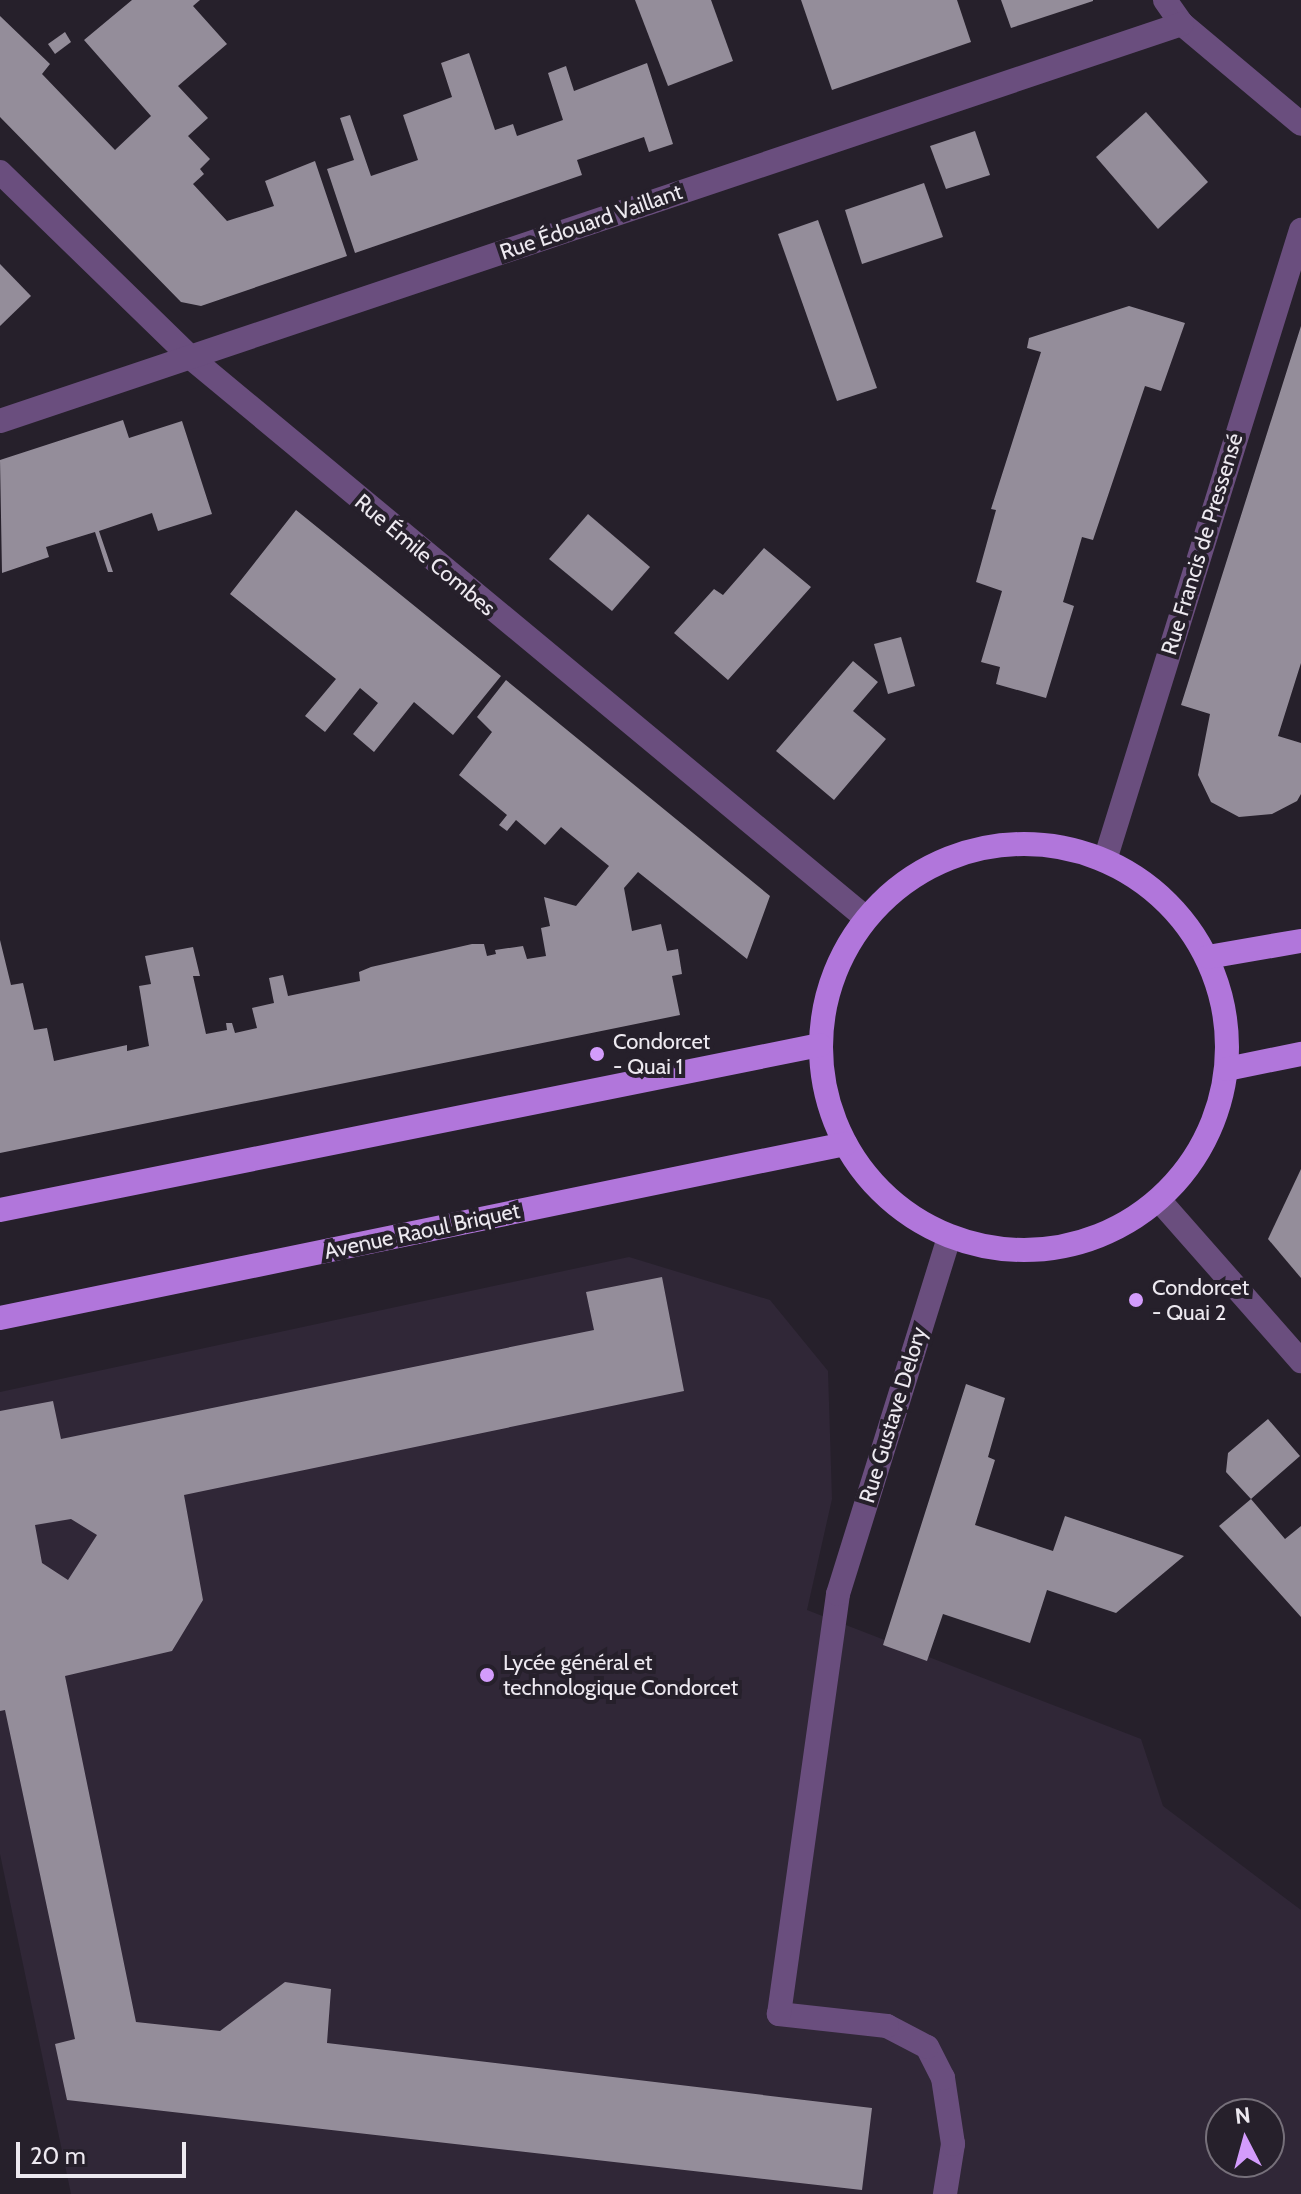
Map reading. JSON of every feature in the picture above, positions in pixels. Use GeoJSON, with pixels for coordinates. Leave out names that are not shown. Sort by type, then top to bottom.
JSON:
{"type":"FeatureCollection","features":[{"type":"Feature","properties":{"kind":"main road"},"geometry":{"type":"LineString","coordinates":[[1001,845],[1054,846],[1105,860],[1146,884],[1181,917],[1208,957],[1221,993],[1227,1069],[1215,1118],[1192,1162],[1159,1200],[1112,1231],[1059,1248],[1004,1250],[949,1237],[908,1214],[872,1184],[845,1144],[824,1091],[820,1045],[826,1000],[841,956],[866,918],[904,882],[950,857],[1001,845]]}},
{"type":"Feature","properties":{"kind":"main road"},"geometry":{"type":"LineString","coordinates":[[1208,957],[1301,941]]}},
{"type":"Feature","properties":{"kind":"main road"},"geometry":{"type":"LineString","coordinates":[[0,1210],[820,1045]]}},
{"type":"Feature","properties":{"kind":"main road"},"geometry":{"type":"LineString","coordinates":[[1227,1069],[1301,1054]]}},
{"type":"Feature","properties":{"kind":"main road","name":"Avenue Raoul Briquet"},"geometry":{"type":"LineString","coordinates":[[0,1318],[845,1144]]}},
{"type":"Feature","properties":{"kind":"street"},"geometry":{"type":"LineString","coordinates":[[1165,0],[1182,24],[1301,124]]}},
{"type":"Feature","properties":{"kind":"street","name":"Rue Édouard Vaillant"},"geometry":{"type":"LineString","coordinates":[[0,421],[1182,24]]}},
{"type":"Feature","properties":{"kind":"street","name":"Rue Émile Combes"},"geometry":{"type":"LineString","coordinates":[[0,172],[190,357],[866,918]]}},
{"type":"Feature","properties":{"kind":"street","name":"Rue Francis de Pressensé"},"geometry":{"type":"LineString","coordinates":[[1105,860],[1301,230]]}},
{"type":"Feature","properties":{"kind":"street"},"geometry":{"type":"LineString","coordinates":[[1159,1200],[1301,1361]]}},
{"type":"Feature","properties":{"kind":"street","name":"Rue Gustave Delory"},"geometry":{"type":"LineString","coordinates":[[945,2194],[953,2144],[943,2078],[927,2047],[887,2026],[779,2014],[838,1594],[949,1237]]}},
{"type":"Feature","properties":{"kind":"shaded area","name":"Lycée général et technologique Condorcet"},"geometry":{"type":"Polygon","coordinates":[[[629,1257],[770,1300],[828,1371],[832,1499],[807,1610],[1141,1739],[1163,1806],[1301,1910],[1301,2194],[71,2194],[0,1854],[0,1392],[629,1257]]]}},
{"type":"Feature","properties":{"kind":"building"},"geometry":{"type":"Polygon","coordinates":[[[132,0],[200,0],[193,6],[227,44],[178,86],[208,118],[188,136],[210,159],[200,169],[204,174],[193,184],[227,221],[274,206],[265,181],[315,161],[347,256],[201,306],[181,302],[0,117],[0,16],[50,64],[42,74],[115,150],[151,116],[84,40],[132,0]]]}},
{"type":"Feature","properties":{"kind":"building"},"geometry":{"type":"Polygon","coordinates":[[[635,0],[711,0],[733,61],[668,86],[635,0]]]}},
{"type":"Feature","properties":{"kind":"building"},"geometry":{"type":"Polygon","coordinates":[[[801,0],[957,0],[971,42],[832,90],[801,0]]]}},
{"type":"Feature","properties":{"kind":"building"},"geometry":{"type":"Polygon","coordinates":[[[1001,0],[1093,0],[1093,1],[1011,28],[1001,0]]]}},
{"type":"Feature","properties":{"kind":"building"},"geometry":{"type":"Polygon","coordinates":[[[65,32],[71,42],[55,54],[48,44],[65,32]]]}},
{"type":"Feature","properties":{"kind":"building"},"geometry":{"type":"Polygon","coordinates":[[[469,53],[495,130],[513,124],[517,136],[563,120],[548,73],[566,66],[574,91],[647,63],[673,144],[649,152],[644,137],[577,160],[582,175],[355,253],[327,169],[354,160],[340,118],[350,115],[371,176],[418,160],[403,115],[452,97],[441,63],[469,53]]]}},
{"type":"Feature","properties":{"kind":"building"},"geometry":{"type":"Polygon","coordinates":[[[1146,112],[1208,182],[1158,229],[1096,157],[1146,112]]]}},
{"type":"Feature","properties":{"kind":"building"},"geometry":{"type":"Polygon","coordinates":[[[975,131],[990,175],[946,189],[930,146],[975,131]]]}},
{"type":"Feature","properties":{"kind":"building"},"geometry":{"type":"Polygon","coordinates":[[[924,183],[943,237],[862,264],[845,210],[924,183]]]}},
{"type":"Feature","properties":{"kind":"building"},"geometry":{"type":"Polygon","coordinates":[[[818,220],[877,388],[837,401],[778,234],[818,220]]]}},
{"type":"Feature","properties":{"kind":"building"},"geometry":{"type":"Polygon","coordinates":[[[0,264],[31,296],[0,326],[0,264]]]}},
{"type":"Feature","properties":{"kind":"building"},"geometry":{"type":"Polygon","coordinates":[[[1129,306],[1185,323],[1161,391],[1145,386],[1093,540],[1082,537],[1063,602],[1074,606],[1046,698],[996,684],[1000,667],[981,662],[1002,591],[976,582],[996,510],[991,509],[1041,352],[1027,348],[1029,338],[1129,306]]]}},
{"type":"Feature","properties":{"kind":"building"},"geometry":{"type":"Polygon","coordinates":[[[1301,326],[1301,663],[1278,736],[1301,743],[1301,794],[1297,801],[1272,814],[1239,817],[1211,802],[1198,775],[1210,714],[1181,705],[1301,326]]]}},
{"type":"Feature","properties":{"kind":"building"},"geometry":{"type":"Polygon","coordinates":[[[123,420],[129,438],[182,421],[212,514],[158,531],[152,513],[99,531],[113,572],[108,572],[95,532],[46,547],[49,557],[2,573],[0,460],[123,420]]]}},
{"type":"Feature","properties":{"kind":"building"},"geometry":{"type":"Polygon","coordinates":[[[296,510],[501,676],[453,735],[414,702],[374,752],[353,734],[378,703],[360,688],[325,732],[305,716],[336,679],[230,594],[296,510]]]}},
{"type":"Feature","properties":{"kind":"building"},"geometry":{"type":"Polygon","coordinates":[[[588,514],[650,567],[612,611],[549,559],[588,514]]]}},
{"type":"Feature","properties":{"kind":"building"},"geometry":{"type":"Polygon","coordinates":[[[764,548],[811,587],[728,680],[674,633],[714,589],[723,595],[764,548]]]}},
{"type":"Feature","properties":{"kind":"building"},"geometry":{"type":"Polygon","coordinates":[[[901,637],[915,686],[888,694],[874,644],[901,637]]]}},
{"type":"Feature","properties":{"kind":"building"},"geometry":{"type":"Polygon","coordinates":[[[853,661],[878,682],[853,711],[886,739],[834,800],[776,751],[853,661]]]}},
{"type":"Feature","properties":{"kind":"building"},"geometry":{"type":"Polygon","coordinates":[[[506,680],[770,896],[747,959],[638,872],[624,888],[632,931],[661,924],[667,951],[678,949],[682,974],[672,976],[680,1015],[0,1153],[0,940],[11,985],[23,983],[34,1030],[47,1028],[54,1061],[127,1045],[127,1051],[149,1046],[139,986],[151,984],[145,956],[193,947],[200,976],[193,976],[206,1034],[227,1030],[226,1023],[232,1023],[235,1033],[257,1028],[252,1008],[274,1003],[269,978],[283,975],[288,996],[360,981],[359,972],[371,967],[472,944],[484,944],[487,956],[496,954],[495,950],[523,946],[527,959],[546,956],[541,928],[550,926],[544,897],[576,906],[609,866],[561,827],[545,845],[516,820],[507,831],[499,825],[507,815],[459,775],[492,732],[477,717],[506,680]]]}},
{"type":"Feature","properties":{"kind":"building"},"geometry":{"type":"Polygon","coordinates":[[[1301,1169],[1301,1278],[1268,1239],[1301,1169]]]}},
{"type":"Feature","properties":{"kind":"building"},"geometry":{"type":"Polygon","coordinates":[[[662,1277],[684,1391],[184,1495],[203,1600],[172,1651],[65,1676],[136,2022],[220,2031],[285,1982],[331,1989],[327,2043],[872,2108],[862,2190],[67,2100],[55,2044],[75,2039],[5,1710],[0,1711],[0,1411],[53,1401],[61,1439],[594,1330],[586,1292],[662,1277]],[[71,1519],[35,1525],[42,1563],[68,1580],[97,1535],[71,1519]]]}},
{"type":"Feature","properties":{"kind":"building"},"geometry":{"type":"Polygon","coordinates":[[[966,1384],[1005,1398],[988,1457],[995,1460],[975,1525],[1053,1551],[1065,1516],[1184,1556],[1116,1613],[1047,1590],[1030,1643],[943,1614],[927,1661],[883,1645],[966,1384]]]}},
{"type":"Feature","properties":{"kind":"building"},"geometry":{"type":"Polygon","coordinates":[[[1268,1419],[1300,1456],[1251,1499],[1226,1472],[1228,1453],[1268,1419]]]}},
{"type":"Feature","properties":{"kind":"building"},"geometry":{"type":"Polygon","coordinates":[[[1251,1499],[1285,1539],[1301,1526],[1301,1617],[1219,1526],[1251,1499]]]}},
{"type":"Feature","properties":{"kind":"place","name":"Condorcet - Quai 1"},"geometry":{"type":"Point","coordinates":[597,1054]}},
{"type":"Feature","properties":{"kind":"place","name":"Condorcet - Quai 2"},"geometry":{"type":"Point","coordinates":[1136,1300]}},
{"type":"Feature","properties":{"kind":"place","name":"Lycée général et technologique Condorcet"},"geometry":{"type":"Point","coordinates":[487,1675]}}]}
